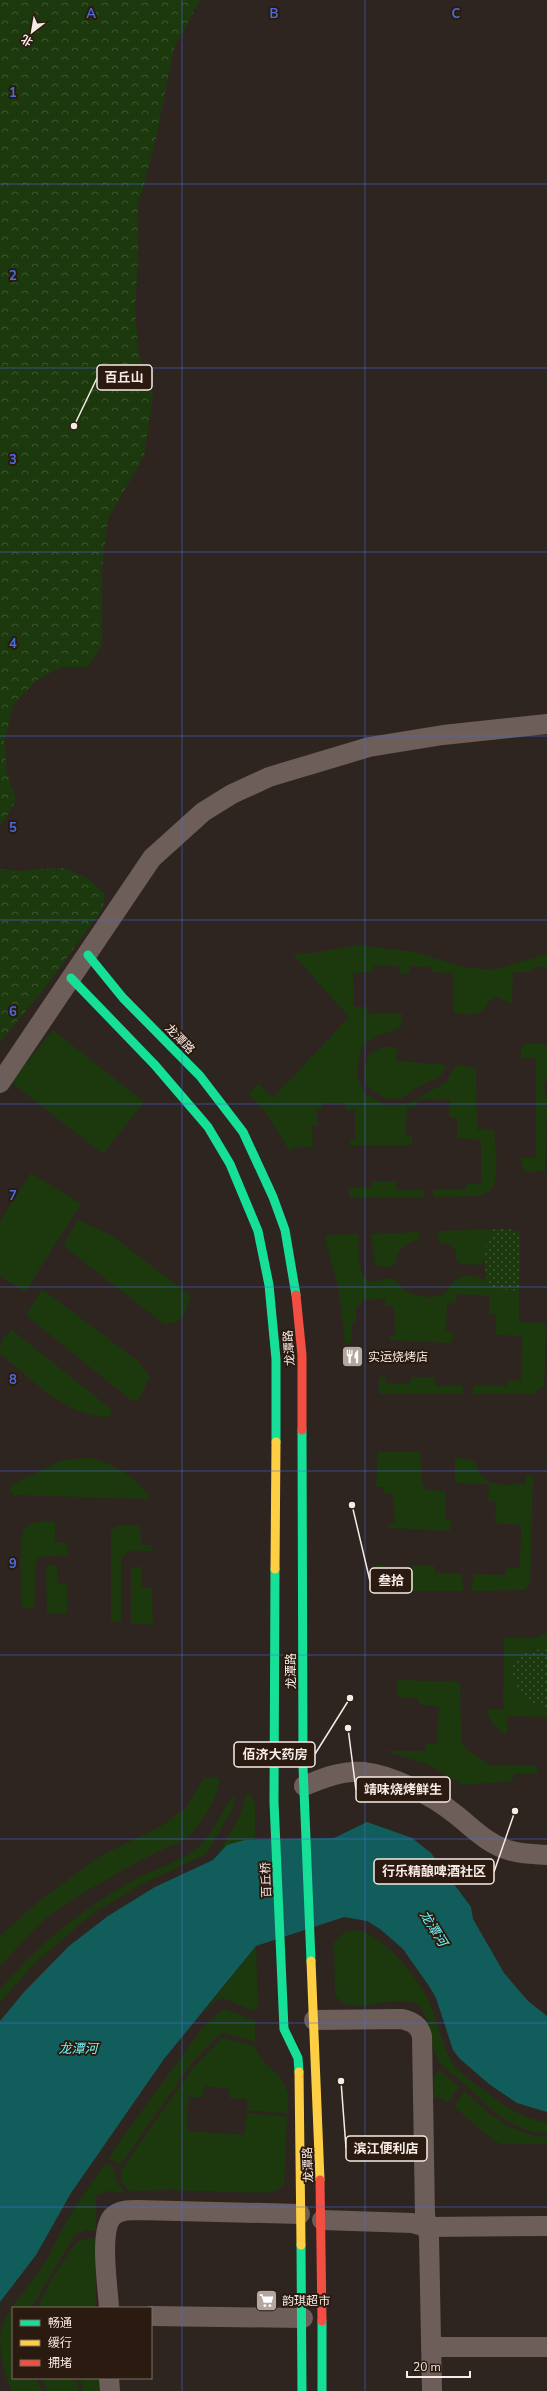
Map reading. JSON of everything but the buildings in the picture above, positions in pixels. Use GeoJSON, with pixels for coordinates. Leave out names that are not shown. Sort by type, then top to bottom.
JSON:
{"type":"FeatureCollection","features":[{"type":"Feature","properties":{"kind":"main road","name":"龙潭路"},"geometry":{"type":"LineString","coordinates":[[88,954],[123,998],[200,1076],[229,1111],[243,1132],[263,1172],[285,1230],[295,1281],[302,1355],[304,1786],[322,2220],[322,2391]]}},
{"type":"Feature","properties":{"kind":"main road","name":"龙潭路"},"geometry":{"type":"LineString","coordinates":[[71,978],[154,1064],[208,1127],[230,1164],[258,1231],[269,1285],[276,1359],[275,1812]]}},
{"type":"Feature","properties":{"kind":"main road","name":"百丘桥"},"geometry":{"type":"LineString","coordinates":[[275,1812],[280,1948]]}},
{"type":"Feature","properties":{"kind":"main road","name":"龙潭路"},"geometry":{"type":"LineString","coordinates":[[280,1948],[284,2030],[298,2058],[301,2118],[300,2214],[303,2318],[302,2391]]}},
{"type":"Feature","properties":{"kind":"street"},"geometry":{"type":"LineString","coordinates":[[0,1082],[152,858],[203,812],[232,794],[269,778],[369,747],[443,735],[547,724]]}},
{"type":"Feature","properties":{"kind":"street"},"geometry":{"type":"LineString","coordinates":[[304,1786],[328,1776],[342,1773],[364,1772],[384,1777],[431,1798],[489,1842],[508,1850],[547,1855]]}},
{"type":"Feature","properties":{"kind":"street"},"geometry":{"type":"LineString","coordinates":[[314,2020],[402,2019],[413,2022],[420,2028],[423,2052],[426,2227],[429,2237],[432,2391]]}},
{"type":"Feature","properties":{"kind":"street"},"geometry":{"type":"LineString","coordinates":[[109,2307],[105,2239],[108,2224],[112,2218],[122,2211],[300,2214]]}},
{"type":"Feature","properties":{"kind":"street"},"geometry":{"type":"LineString","coordinates":[[322,2220],[412,2223],[426,2227],[547,2226]]}},
{"type":"Feature","properties":{"kind":"street"},"geometry":{"type":"LineString","coordinates":[[152,2316],[303,2318]]}},
{"type":"Feature","properties":{"kind":"street"},"geometry":{"type":"LineString","coordinates":[[432,2347],[547,2347]]}},
{"type":"Feature","properties":{"kind":"street"},"geometry":{"type":"LineString","coordinates":[[109,2379],[110,2391]]}},
{"type":"Feature","properties":{"kind":"green space"},"geometry":{"type":"Polygon","coordinates":[[[0,0],[200,0],[174,48],[155,143],[138,206],[138,260],[135,311],[139,355],[153,395],[144,456],[108,519],[102,568],[102,646],[88,667],[61,667],[36,681],[14,704],[4,742],[7,773],[16,800],[4,821],[0,824],[0,0]]]}},
{"type":"Feature","properties":{"kind":"green space"},"geometry":{"type":"Polygon","coordinates":[[[64,868],[87,878],[105,894],[102,910],[44,989],[0,1042],[0,869],[17,871],[64,868]]]}},
{"type":"Feature","properties":{"kind":"green space"},"geometry":{"type":"Polygon","coordinates":[[[359,945],[414,952],[464,967],[494,970],[547,954],[547,967],[532,967],[532,972],[513,972],[512,1004],[496,996],[482,1011],[474,1014],[454,1013],[454,973],[431,972],[431,967],[410,966],[410,973],[400,973],[399,966],[373,965],[373,972],[353,973],[354,1007],[366,1007],[368,1014],[402,1013],[401,1027],[375,1037],[365,1043],[361,1049],[357,1068],[358,1080],[365,1094],[385,1105],[408,1104],[446,1082],[456,1065],[476,1068],[477,1130],[494,1130],[496,1177],[492,1189],[488,1192],[478,1196],[433,1197],[433,1189],[466,1189],[467,1184],[481,1183],[481,1140],[457,1138],[457,1118],[449,1117],[450,1100],[417,1099],[416,1107],[407,1107],[406,1135],[412,1135],[412,1145],[350,1145],[350,1139],[355,1139],[355,1109],[345,1110],[345,1103],[322,1103],[321,1109],[316,1110],[318,1126],[312,1126],[313,1147],[291,1148],[291,1153],[265,1111],[248,1094],[259,1084],[273,1098],[349,1017],[292,953],[313,953],[359,945]]]}},
{"type":"Feature","properties":{"kind":"green space"},"geometry":{"type":"Polygon","coordinates":[[[53,1030],[144,1102],[103,1154],[11,1082],[53,1030]]]}},
{"type":"Feature","properties":{"kind":"green space"},"geometry":{"type":"Polygon","coordinates":[[[544,1044],[547,1047],[547,1077],[544,1087],[547,1100],[545,1171],[527,1172],[522,1166],[521,1158],[536,1158],[536,1058],[521,1058],[521,1049],[523,1045],[544,1044]]]}},
{"type":"Feature","properties":{"kind":"green space"},"geometry":{"type":"Polygon","coordinates":[[[383,1047],[397,1047],[396,1061],[446,1065],[445,1070],[439,1077],[418,1087],[402,1098],[387,1098],[377,1094],[366,1085],[364,1070],[369,1054],[383,1047]]]}},
{"type":"Feature","properties":{"kind":"green space"},"geometry":{"type":"Polygon","coordinates":[[[31,1173],[81,1204],[25,1292],[0,1276],[0,1221],[31,1173]]]}},
{"type":"Feature","properties":{"kind":"green space"},"geometry":{"type":"Polygon","coordinates":[[[372,1181],[396,1181],[397,1190],[424,1190],[424,1197],[349,1198],[349,1188],[372,1187],[372,1181]]]}},
{"type":"Feature","properties":{"kind":"green space"},"geometry":{"type":"Polygon","coordinates":[[[78,1220],[111,1235],[191,1296],[184,1314],[175,1323],[164,1324],[70,1251],[64,1244],[78,1220]]]}},
{"type":"Feature","properties":{"kind":"green space"},"geometry":{"type":"Polygon","coordinates":[[[492,1229],[488,1248],[482,1265],[461,1264],[456,1259],[456,1250],[452,1246],[449,1244],[439,1243],[438,1231],[492,1229]]]}},
{"type":"Feature","properties":{"kind":"green space"},"geometry":{"type":"Polygon","coordinates":[[[492,1229],[510,1229],[520,1232],[519,1291],[494,1289],[488,1285],[485,1270],[485,1254],[492,1229]]]}},
{"type":"Feature","properties":{"kind":"green space"},"geometry":{"type":"Polygon","coordinates":[[[419,1232],[419,1240],[412,1241],[399,1251],[396,1264],[386,1267],[375,1264],[371,1234],[419,1232]]]}},
{"type":"Feature","properties":{"kind":"green space"},"geometry":{"type":"Polygon","coordinates":[[[358,1234],[362,1274],[365,1279],[369,1281],[394,1279],[406,1291],[412,1294],[429,1297],[441,1296],[456,1280],[474,1276],[483,1279],[494,1289],[519,1291],[519,1322],[546,1323],[544,1386],[533,1394],[473,1394],[473,1386],[507,1386],[507,1381],[521,1380],[522,1336],[496,1335],[496,1314],[489,1314],[489,1296],[456,1294],[456,1303],[447,1304],[446,1331],[453,1331],[452,1343],[390,1340],[390,1336],[396,1335],[394,1306],[385,1306],[385,1299],[362,1300],[362,1305],[356,1306],[356,1322],[352,1323],[351,1343],[345,1343],[339,1290],[325,1238],[327,1235],[358,1234]]]}},
{"type":"Feature","properties":{"kind":"green space"},"geometry":{"type":"Polygon","coordinates":[[[42,1289],[139,1362],[150,1376],[140,1398],[132,1401],[26,1315],[42,1289]]]}},
{"type":"Feature","properties":{"kind":"green space"},"geometry":{"type":"Polygon","coordinates":[[[12,1330],[112,1410],[109,1417],[94,1416],[64,1404],[37,1385],[0,1354],[2,1340],[12,1330]]]}},
{"type":"Feature","properties":{"kind":"green space"},"geometry":{"type":"Polygon","coordinates":[[[379,1377],[386,1377],[386,1383],[410,1384],[411,1377],[435,1377],[435,1386],[463,1386],[463,1394],[379,1394],[379,1377]]]}},
{"type":"Feature","properties":{"kind":"green space"},"geometry":{"type":"Polygon","coordinates":[[[378,1452],[420,1452],[422,1481],[425,1490],[445,1491],[445,1519],[451,1520],[450,1531],[389,1528],[389,1524],[395,1523],[393,1494],[384,1493],[383,1487],[376,1487],[378,1452]]]}},
{"type":"Feature","properties":{"kind":"green space"},"geometry":{"type":"Polygon","coordinates":[[[92,1458],[109,1464],[133,1478],[146,1491],[151,1499],[14,1495],[9,1490],[13,1484],[62,1460],[92,1458]]]}},
{"type":"Feature","properties":{"kind":"green space"},"geometry":{"type":"Polygon","coordinates":[[[455,1458],[464,1458],[474,1462],[483,1477],[496,1484],[526,1484],[526,1475],[533,1475],[530,1584],[525,1590],[472,1591],[473,1574],[505,1575],[505,1569],[520,1567],[521,1525],[495,1523],[496,1502],[488,1502],[489,1484],[455,1483],[455,1458]]]}},
{"type":"Feature","properties":{"kind":"green space"},"geometry":{"type":"Polygon","coordinates":[[[37,1522],[55,1522],[55,1542],[67,1543],[68,1555],[39,1557],[35,1564],[34,1610],[22,1607],[21,1545],[25,1528],[37,1522]]]}},
{"type":"Feature","properties":{"kind":"green space"},"geometry":{"type":"Polygon","coordinates":[[[140,1525],[141,1545],[152,1545],[153,1551],[130,1551],[123,1556],[121,1560],[121,1622],[111,1621],[111,1530],[116,1526],[140,1525]]]}},
{"type":"Feature","properties":{"kind":"green space"},"geometry":{"type":"Polygon","coordinates":[[[48,1565],[57,1565],[58,1584],[67,1584],[67,1613],[47,1613],[46,1570],[48,1565]]]}},
{"type":"Feature","properties":{"kind":"green space"},"geometry":{"type":"Polygon","coordinates":[[[376,1565],[385,1565],[385,1591],[376,1591],[376,1565]]]}},
{"type":"Feature","properties":{"kind":"green space"},"geometry":{"type":"Polygon","coordinates":[[[434,1565],[435,1573],[462,1574],[463,1591],[397,1591],[397,1573],[410,1572],[411,1566],[434,1565]]]}},
{"type":"Feature","properties":{"kind":"green space"},"geometry":{"type":"Polygon","coordinates":[[[135,1567],[142,1567],[141,1587],[152,1588],[153,1625],[131,1623],[131,1570],[135,1567]]]}},
{"type":"Feature","properties":{"kind":"green space"},"geometry":{"type":"Polygon","coordinates":[[[547,1633],[547,1650],[530,1650],[519,1655],[514,1663],[514,1674],[518,1686],[525,1696],[535,1705],[547,1709],[547,1717],[507,1716],[507,1735],[494,1725],[489,1718],[487,1709],[503,1709],[504,1638],[534,1638],[547,1633]]]}},
{"type":"Feature","properties":{"kind":"green space"},"geometry":{"type":"Polygon","coordinates":[[[541,1649],[547,1650],[547,1709],[533,1703],[518,1689],[513,1675],[513,1666],[517,1656],[522,1652],[541,1649]]]}},
{"type":"Feature","properties":{"kind":"green space"},"geometry":{"type":"Polygon","coordinates":[[[398,1680],[460,1682],[461,1741],[467,1750],[491,1766],[535,1765],[539,1773],[515,1773],[512,1781],[463,1785],[427,1764],[384,1751],[425,1751],[425,1744],[437,1744],[439,1707],[419,1704],[418,1698],[398,1698],[398,1680]]]}},
{"type":"Feature","properties":{"kind":"green space"},"geometry":{"type":"Polygon","coordinates":[[[204,1778],[219,1778],[216,1795],[201,1822],[188,1836],[101,1882],[54,1912],[32,1931],[0,1966],[0,1936],[37,1903],[100,1856],[163,1825],[185,1809],[204,1778]]]}},
{"type":"Feature","properties":{"kind":"green space"},"geometry":{"type":"Polygon","coordinates":[[[250,1793],[255,1805],[255,1841],[245,1840],[219,1853],[240,1815],[247,1794],[250,1793]]]}},
{"type":"Feature","properties":{"kind":"green space"},"geometry":{"type":"Polygon","coordinates":[[[232,1797],[235,1798],[233,1808],[206,1854],[142,1884],[92,1914],[36,1962],[0,2002],[0,1990],[14,1973],[63,1928],[117,1890],[143,1875],[182,1858],[196,1849],[212,1831],[232,1797]]]}},
{"type":"Feature","properties":{"kind":"green space"},"geometry":{"type":"Polygon","coordinates":[[[346,1931],[362,1931],[373,1937],[392,1952],[411,1972],[425,1993],[447,2052],[457,2070],[510,2109],[527,2117],[547,2122],[547,2133],[521,2128],[500,2116],[444,2067],[438,2060],[433,2050],[426,2018],[421,2006],[410,2002],[398,2001],[353,2006],[343,2003],[335,1995],[334,1942],[346,1931]]]}},
{"type":"Feature","properties":{"kind":"green space"},"geometry":{"type":"Polygon","coordinates":[[[256,1946],[258,2005],[255,2009],[250,2010],[223,1998],[217,2000],[203,2013],[256,1946]]]}},
{"type":"Feature","properties":{"kind":"green space"},"geometry":{"type":"Polygon","coordinates":[[[226,2009],[255,2021],[255,2042],[223,2033],[218,2036],[193,2061],[121,2164],[109,2159],[118,2144],[203,2027],[222,2010],[226,2009]]]}},
{"type":"Feature","properties":{"kind":"green space"},"geometry":{"type":"Polygon","coordinates":[[[222,2038],[255,2046],[262,2059],[278,2075],[286,2087],[288,2097],[288,2114],[247,2110],[247,2099],[229,2098],[230,2089],[204,2086],[203,2097],[188,2097],[187,2131],[244,2135],[247,2113],[287,2117],[284,2184],[278,2190],[266,2193],[172,2190],[131,2191],[125,2187],[122,2182],[122,2169],[192,2069],[222,2038]]]}},
{"type":"Feature","properties":{"kind":"green space"},"geometry":{"type":"Polygon","coordinates":[[[439,2070],[459,2087],[448,2102],[438,2097],[432,2099],[434,2078],[439,2070]]]}},
{"type":"Feature","properties":{"kind":"green space"},"geometry":{"type":"Polygon","coordinates":[[[464,2091],[482,2108],[501,2122],[522,2132],[547,2137],[547,2144],[502,2144],[496,2142],[454,2107],[464,2091]]]}},
{"type":"Feature","properties":{"kind":"green space"},"geometry":{"type":"Polygon","coordinates":[[[105,2164],[109,2164],[114,2170],[116,2180],[126,2193],[110,2191],[98,2194],[96,2198],[96,2231],[86,2230],[75,2235],[32,2307],[13,2307],[45,2262],[65,2223],[105,2164]]]}},
{"type":"Feature","properties":{"kind":"green space"},"geometry":{"type":"Polygon","coordinates":[[[90,2238],[96,2239],[96,2307],[39,2307],[49,2285],[56,2274],[74,2246],[82,2240],[90,2238]]]}},
{"type":"Feature","properties":{"kind":"green space"},"geometry":{"type":"Polygon","coordinates":[[[12,2308],[12,2379],[37,2379],[41,2391],[12,2391],[5,2371],[1,2350],[0,2335],[12,2308]]]}},
{"type":"Feature","properties":{"kind":"green space"},"geometry":{"type":"Polygon","coordinates":[[[42,2379],[76,2379],[79,2391],[47,2391],[42,2379]]]}},
{"type":"Feature","properties":{"kind":"green space"},"geometry":{"type":"Polygon","coordinates":[[[80,2379],[100,2379],[101,2391],[83,2391],[80,2379]]]}},
{"type":"Feature","properties":{"kind":"water","name":"龙潭河"},"geometry":{"type":"Polygon","coordinates":[[[367,1822],[412,1838],[431,1853],[471,1907],[473,1919],[504,1973],[528,2001],[547,2016],[547,2112],[517,2103],[489,2084],[459,2058],[453,2050],[436,1998],[429,1986],[403,1949],[380,1929],[367,1921],[344,1917],[256,1946],[164,2059],[71,2193],[36,2255],[0,2302],[0,2021],[25,1991],[69,1946],[108,1916],[155,1887],[213,1860],[227,1845],[245,1840],[334,1838],[367,1822]]]}},
{"type":"Feature","properties":{"kind":"traffic: fast"},"geometry":{"type":"LineString","coordinates":[[88,955],[123,998],[200,1076],[243,1132],[273,1197],[285,1230],[296,1295]]}},
{"type":"Feature","properties":{"kind":"traffic: fast"},"geometry":{"type":"LineString","coordinates":[[71,978],[154,1064],[208,1127],[230,1164],[258,1231],[269,1285],[276,1359],[276,1442]]}},
{"type":"Feature","properties":{"kind":"traffic: fast"},"geometry":{"type":"LineString","coordinates":[[302,1430],[303,1766],[311,1961]]}},
{"type":"Feature","properties":{"kind":"traffic: fast"},"geometry":{"type":"LineString","coordinates":[[275,1569],[274,1802],[284,2029],[298,2058],[299,2072]]}},
{"type":"Feature","properties":{"kind":"traffic: fast"},"geometry":{"type":"LineString","coordinates":[[301,2245],[302,2391]]}},
{"type":"Feature","properties":{"kind":"traffic: fast"},"geometry":{"type":"LineString","coordinates":[[322,2321],[322,2391]]}},
{"type":"Feature","properties":{"kind":"traffic: slow"},"geometry":{"type":"LineString","coordinates":[[275,1569],[276,1442]]}},
{"type":"Feature","properties":{"kind":"traffic: slow"},"geometry":{"type":"LineString","coordinates":[[311,1961],[320,2180]]}},
{"type":"Feature","properties":{"kind":"traffic: slow"},"geometry":{"type":"LineString","coordinates":[[299,2072],[301,2245]]}},
{"type":"Feature","properties":{"kind":"traffic: jam"},"geometry":{"type":"LineString","coordinates":[[296,1295],[302,1355],[302,1430]]}},
{"type":"Feature","properties":{"kind":"traffic: jam"},"geometry":{"type":"LineString","coordinates":[[320,2180],[322,2321]]}},
{"type":"Feature","properties":{"kind":"place","name":"百丘山"},"geometry":{"type":"Point","coordinates":[74,426]}},
{"type":"Feature","properties":{"kind":"place","name":"实运烧烤店"},"geometry":{"type":"Point","coordinates":[353,1357]}},
{"type":"Feature","properties":{"kind":"place","name":"叁拾"},"geometry":{"type":"Point","coordinates":[352,1505]}},
{"type":"Feature","properties":{"kind":"place","name":"佰济大药房"},"geometry":{"type":"Point","coordinates":[350,1698]}},
{"type":"Feature","properties":{"kind":"place","name":"靖味烧烤鲜生"},"geometry":{"type":"Point","coordinates":[348,1728]}},
{"type":"Feature","properties":{"kind":"place","name":"行乐精酿啤酒社区"},"geometry":{"type":"Point","coordinates":[515,1811]}},
{"type":"Feature","properties":{"kind":"place","name":"滨江便利店"},"geometry":{"type":"Point","coordinates":[341,2081]}},
{"type":"Feature","properties":{"kind":"place","name":"韵琪超市"},"geometry":{"type":"Point","coordinates":[267,2301]}}]}
